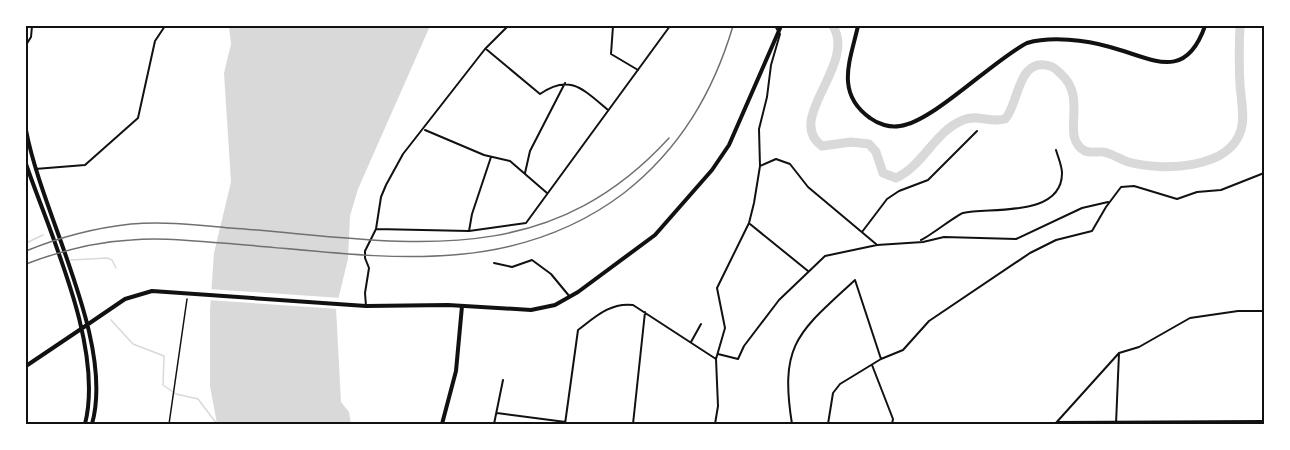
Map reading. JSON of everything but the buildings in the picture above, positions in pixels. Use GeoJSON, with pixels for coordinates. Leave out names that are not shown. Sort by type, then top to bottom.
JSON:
{"type":"FeatureCollection","features":[{"type":"Feature","properties":{"kind":"main road"},"geometry":{"type":"LineString","coordinates":[[858,26],[848,75],[849,91],[859,110],[873,120],[894,127],[922,118],[1027,42],[1038,40],[1086,43],[1110,47],[1153,61],[1172,63],[1192,51],[1205,26]]}},
{"type":"Feature","properties":{"kind":"main road"},"geometry":{"type":"LineString","coordinates":[[26,366],[135,294],[152,291],[188,296],[359,306],[462,306],[531,310],[555,305],[570,297],[662,229],[712,170],[729,145],[780,27]]}},
{"type":"Feature","properties":{"kind":"main road"},"geometry":{"type":"LineString","coordinates":[[26,130],[35,169],[87,325],[97,379],[92,424]]}},
{"type":"Feature","properties":{"kind":"main road"},"geometry":{"type":"LineString","coordinates":[[26,164],[81,329],[90,380],[85,424]]}},
{"type":"Feature","properties":{"kind":"main road"},"geometry":{"type":"LineString","coordinates":[[442,424],[456,371],[462,306]]}},
{"type":"Feature","properties":{"kind":"street"},"geometry":{"type":"LineString","coordinates":[[26,45],[31,37],[32,26]]}},
{"type":"Feature","properties":{"kind":"street"},"geometry":{"type":"LineString","coordinates":[[35,169],[86,165],[138,118],[155,41],[165,26]]}},
{"type":"Feature","properties":{"kind":"street"},"geometry":{"type":"LineString","coordinates":[[366,306],[365,293],[369,268],[365,251],[376,229],[381,197],[398,161],[485,49],[508,26]]}},
{"type":"Feature","properties":{"kind":"street"},"geometry":{"type":"LineString","coordinates":[[613,26],[611,54],[638,70]]}},
{"type":"Feature","properties":{"kind":"street"},"geometry":{"type":"LineString","coordinates":[[376,229],[469,231],[526,223],[670,26]]}},
{"type":"Feature","properties":{"kind":"street"},"geometry":{"type":"LineString","coordinates":[[716,424],[718,406],[716,359],[725,328],[717,288],[749,223],[760,166],[759,129],[780,27],[775,26]]}},
{"type":"Feature","properties":{"kind":"street"},"geometry":{"type":"LineString","coordinates":[[485,49],[540,94],[553,84],[565,83],[586,91],[609,110]]}},
{"type":"Feature","properties":{"kind":"street"},"geometry":{"type":"LineString","coordinates":[[525,173],[530,151],[565,83]]}},
{"type":"Feature","properties":{"kind":"street"},"geometry":{"type":"LineString","coordinates":[[425,129],[491,157],[510,160],[548,194]]}},
{"type":"Feature","properties":{"kind":"street"},"geometry":{"type":"LineString","coordinates":[[862,232],[887,199],[899,191],[928,180],[976,131]]}},
{"type":"Feature","properties":{"kind":"street"},"geometry":{"type":"LineString","coordinates":[[918,242],[941,230],[961,213],[1022,210],[1046,199],[1058,187],[1062,173],[1056,150]]}},
{"type":"Feature","properties":{"kind":"street"},"geometry":{"type":"LineString","coordinates":[[469,231],[472,214],[491,157]]}},
{"type":"Feature","properties":{"kind":"street"},"geometry":{"type":"LineString","coordinates":[[760,166],[776,159],[790,164],[808,187],[877,245]]}},
{"type":"Feature","properties":{"kind":"street"},"geometry":{"type":"LineString","coordinates":[[828,424],[834,393],[840,384],[881,359],[903,350],[929,321],[1030,253],[1056,240],[1092,231],[1108,202],[1125,185],[1177,199],[1197,192],[1221,190],[1264,173]]}},
{"type":"Feature","properties":{"kind":"street"},"geometry":{"type":"LineString","coordinates":[[718,354],[738,358],[744,346],[778,300],[825,256],[877,245],[958,236],[1016,239],[1082,208],[1108,202]]}},
{"type":"Feature","properties":{"kind":"street"},"geometry":{"type":"LineString","coordinates":[[749,223],[808,271]]}},
{"type":"Feature","properties":{"kind":"street"},"geometry":{"type":"LineString","coordinates":[[494,263],[512,267],[532,260],[551,274],[570,297]]}},
{"type":"Feature","properties":{"kind":"street"},"geometry":{"type":"LineString","coordinates":[[792,424],[789,361],[794,343],[810,322],[855,280],[881,359]]}},
{"type":"Feature","properties":{"kind":"street"},"geometry":{"type":"LineString","coordinates":[[565,423],[578,330],[605,310],[619,305],[633,305],[716,359]]}},
{"type":"Feature","properties":{"kind":"street"},"geometry":{"type":"LineString","coordinates":[[1056,423],[1119,353],[1139,347],[1190,318],[1239,311],[1264,311]]}},
{"type":"Feature","properties":{"kind":"street"},"geometry":{"type":"LineString","coordinates":[[633,424],[645,312]]}},
{"type":"Feature","properties":{"kind":"street"},"geometry":{"type":"LineString","coordinates":[[691,342],[701,324]]}},
{"type":"Feature","properties":{"kind":"street"},"geometry":{"type":"LineString","coordinates":[[1116,423],[1120,372],[1119,353]]}},
{"type":"Feature","properties":{"kind":"street"},"geometry":{"type":"LineString","coordinates":[[872,365],[893,419],[892,424]]}},
{"type":"Feature","properties":{"kind":"street"},"geometry":{"type":"LineString","coordinates":[[494,424],[503,380]]}},
{"type":"Feature","properties":{"kind":"street"},"geometry":{"type":"LineString","coordinates":[[497,413],[581,424]]}},
{"type":"Feature","properties":{"kind":"street"},"geometry":{"type":"LineString","coordinates":[[1056,423],[1238,424],[1263,421]]}},
{"type":"Feature","properties":{"kind":"path"},"geometry":{"type":"LineString","coordinates":[[169,424],[188,296]]}},
{"type":"Feature","properties":{"kind":"shaded area"},"geometry":{"type":"Polygon","coordinates":[[[229,26],[430,26],[358,189],[350,216],[348,259],[336,308],[341,402],[349,412],[351,424],[217,424],[210,386],[210,310],[214,253],[231,182],[224,73],[231,44],[229,26]]]}},
{"type":"Feature","properties":{"kind":"pier"},"geometry":{"type":"Polygon","coordinates":[[[209,289],[341,298],[339,309],[208,300],[209,289]]]}},
{"type":"Feature","properties":{"kind":"waterway"},"geometry":{"type":"LineString","coordinates":[[833,26],[838,41],[836,57],[815,106],[811,121],[813,135],[822,146],[851,142],[869,144],[876,152],[883,173],[896,178],[914,165],[953,125],[968,118],[1005,119],[1025,75],[1031,68],[1039,65],[1054,68],[1069,84],[1073,95],[1074,137],[1085,151],[1104,152],[1142,165],[1176,166],[1209,160],[1223,153],[1234,143],[1241,130],[1243,114],[1239,70],[1240,26]]}},
{"type":"Feature","properties":{"kind":"waterway"},"geometry":{"type":"LineString","coordinates":[[26,243],[43,235]]}},
{"type":"Feature","properties":{"kind":"waterway"},"geometry":{"type":"LineString","coordinates":[[71,260],[107,258],[112,260],[116,268]]}},
{"type":"Feature","properties":{"kind":"waterway"},"geometry":{"type":"LineString","coordinates":[[111,320],[133,344],[164,356],[163,385],[176,394],[198,399],[217,424]]}},
{"type":"Feature","properties":{"kind":"railway"},"geometry":{"type":"LineString","coordinates":[[26,264],[90,245],[142,239],[188,240],[379,256],[430,256],[481,252],[530,241],[578,222],[624,193],[662,158],[692,118],[704,97],[725,51],[733,26]]}},
{"type":"Feature","properties":{"kind":"railway"},"geometry":{"type":"LineString","coordinates":[[26,251],[64,237],[143,223],[181,224],[352,239],[409,241],[465,240],[518,231],[570,212],[621,182],[669,138]]}}]}
